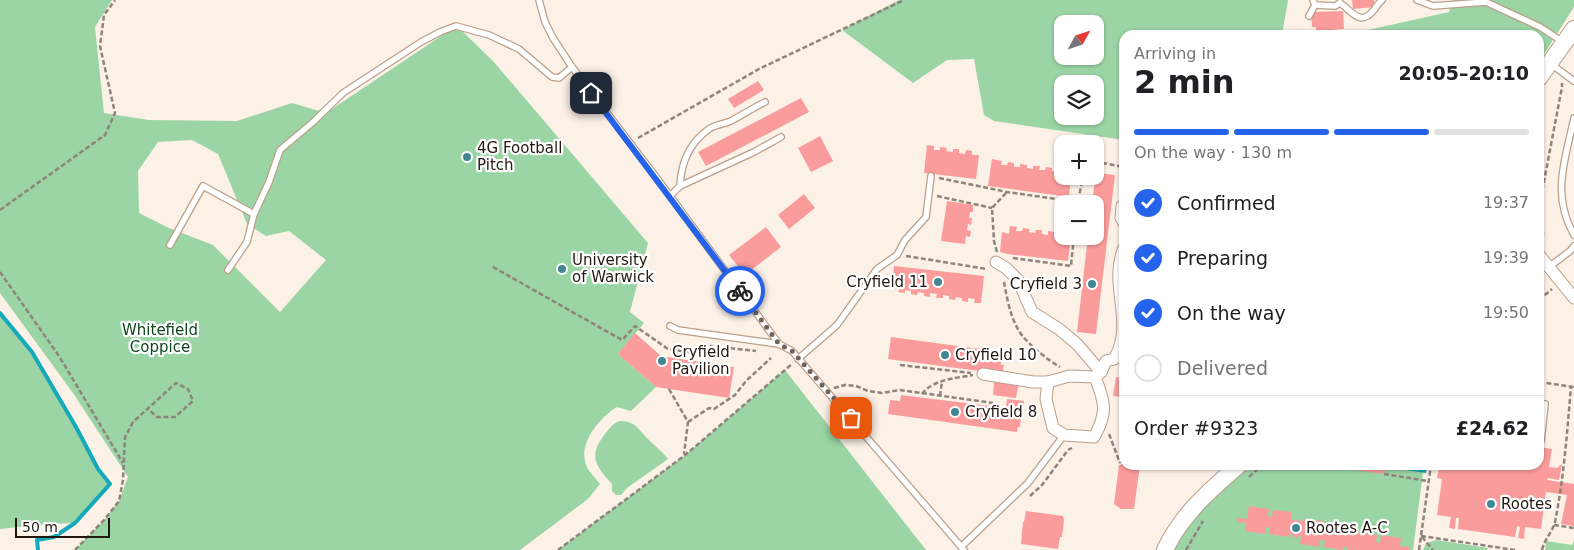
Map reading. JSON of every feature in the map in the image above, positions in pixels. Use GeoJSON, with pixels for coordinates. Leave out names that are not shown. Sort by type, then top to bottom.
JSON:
{"type":"FeatureCollection","features":[{"type":"Feature","properties":{"kind":"street"},"geometry":{"type":"LineString","coordinates":[[1544,71],[1574,29]]}},
{"type":"Feature","properties":{"kind":"street"},"geometry":{"type":"LineString","coordinates":[[1544,261],[1574,298]]}},
{"type":"Feature","properties":{"kind":"street"},"geometry":{"type":"LineString","coordinates":[[996,263],[1006,268],[1018,280],[1032,312],[1059,329],[1077,344],[1098,374],[1104,399],[1104,414],[1094,437],[1064,435],[1054,428],[1046,398],[1048,382]]}},
{"type":"Feature","properties":{"kind":"street"},"geometry":{"type":"LineString","coordinates":[[1098,374],[1106,361],[1114,359],[1119,352]]}},
{"type":"Feature","properties":{"kind":"street"},"geometry":{"type":"LineString","coordinates":[[982,374],[1034,382],[1048,382],[1069,376],[1098,374]]}},
{"type":"Feature","properties":{"kind":"street"},"geometry":{"type":"LineString","coordinates":[[1165,550],[1172,535],[1191,511],[1211,489],[1232,470]]}},
{"type":"Feature","properties":{"kind":"lane"},"geometry":{"type":"LineString","coordinates":[[539,0],[545,22],[572,67],[779,344]]}},
{"type":"Feature","properties":{"kind":"lane"},"geometry":{"type":"LineString","coordinates":[[1309,16],[1314,2],[1335,6],[1340,2],[1351,14],[1362,18],[1368,15],[1382,0]]}},
{"type":"Feature","properties":{"kind":"lane"},"geometry":{"type":"LineString","coordinates":[[1417,0],[1433,6],[1486,2],[1540,27],[1564,43]]}},
{"type":"Feature","properties":{"kind":"lane"},"geometry":{"type":"LineString","coordinates":[[228,270],[247,242],[254,214],[280,150],[312,124],[342,94],[421,42],[456,26],[489,35],[519,49],[552,77],[559,78],[572,67]]}},
{"type":"Feature","properties":{"kind":"lane"},"geometry":{"type":"LineString","coordinates":[[1550,62],[1574,82]]}},
{"type":"Feature","properties":{"kind":"lane"},"geometry":{"type":"LineString","coordinates":[[680,186],[681,169],[685,157],[696,140],[710,128],[729,121],[765,102]]}},
{"type":"Feature","properties":{"kind":"lane"},"geometry":{"type":"LineString","coordinates":[[1574,118],[1561,181],[1560,196],[1563,209],[1574,235]]}},
{"type":"Feature","properties":{"kind":"lane"},"geometry":{"type":"LineString","coordinates":[[670,196],[680,186],[754,152],[781,136]]}},
{"type":"Feature","properties":{"kind":"lane"},"geometry":{"type":"LineString","coordinates":[[798,359],[837,325],[878,269],[897,255],[905,240],[926,217],[930,176]]}},
{"type":"Feature","properties":{"kind":"lane"},"geometry":{"type":"LineString","coordinates":[[170,245],[203,186],[254,214]]}},
{"type":"Feature","properties":{"kind":"lane"},"geometry":{"type":"LineString","coordinates":[[1549,267],[1574,246]]}},
{"type":"Feature","properties":{"kind":"lane"},"geometry":{"type":"LineString","coordinates":[[670,326],[678,330],[779,344],[792,351],[963,548],[1028,483],[1064,435]]}},
{"type":"Feature","properties":{"kind":"path"},"geometry":{"type":"LineString","coordinates":[[0,210],[105,135],[115,112],[100,46],[104,15],[115,0]]}},
{"type":"Feature","properties":{"kind":"path"},"geometry":{"type":"LineString","coordinates":[[638,138],[759,69],[904,0]]}},
{"type":"Feature","properties":{"kind":"path"},"geometry":{"type":"LineString","coordinates":[[1544,182],[1562,82]]}},
{"type":"Feature","properties":{"kind":"path"},"geometry":{"type":"LineString","coordinates":[[1104,163],[1119,166]]}},
{"type":"Feature","properties":{"kind":"path"},"geometry":{"type":"LineString","coordinates":[[930,176],[1007,192],[1054,199]]}},
{"type":"Feature","properties":{"kind":"path"},"geometry":{"type":"LineString","coordinates":[[996,263],[992,208],[1007,192]]}},
{"type":"Feature","properties":{"kind":"path"},"geometry":{"type":"LineString","coordinates":[[929,195],[992,208]]}},
{"type":"Feature","properties":{"kind":"path"},"geometry":{"type":"LineString","coordinates":[[897,255],[996,263],[1071,266],[1073,245]]}},
{"type":"Feature","properties":{"kind":"path"},"geometry":{"type":"LineString","coordinates":[[493,267],[622,340],[635,326],[668,349],[709,355],[710,346],[763,352]]}},
{"type":"Feature","properties":{"kind":"path"},"geometry":{"type":"LineString","coordinates":[[0,272],[59,356],[124,464]]}},
{"type":"Feature","properties":{"kind":"path"},"geometry":{"type":"LineString","coordinates":[[1003,278],[1010,310],[1019,332],[1047,360],[1063,368]]}},
{"type":"Feature","properties":{"kind":"path"},"geometry":{"type":"LineString","coordinates":[[1544,296],[1561,282]]}},
{"type":"Feature","properties":{"kind":"path"},"geometry":{"type":"LineString","coordinates":[[688,422],[709,408],[714,409],[735,395],[746,381],[771,358]]}},
{"type":"Feature","properties":{"kind":"path"},"geometry":{"type":"LineString","coordinates":[[558,550],[684,456],[792,364]]}},
{"type":"Feature","properties":{"kind":"path"},"geometry":{"type":"LineString","coordinates":[[900,365],[977,374],[950,379],[933,385],[922,394]]}},
{"type":"Feature","properties":{"kind":"path"},"geometry":{"type":"LineString","coordinates":[[940,396],[942,382]]}},
{"type":"Feature","properties":{"kind":"path"},"geometry":{"type":"LineString","coordinates":[[75,550],[105,519],[119,501],[124,464],[125,437],[133,422],[147,408],[176,383],[188,389],[193,401],[175,417],[157,417],[147,408]]}},
{"type":"Feature","properties":{"kind":"path"},"geometry":{"type":"LineString","coordinates":[[1542,550],[1544,540],[1553,530],[1563,482],[1572,387],[1544,383]]}},
{"type":"Feature","properties":{"kind":"path"},"geometry":{"type":"LineString","coordinates":[[826,390],[845,385],[882,393],[900,390],[993,403]]}},
{"type":"Feature","properties":{"kind":"path"},"geometry":{"type":"LineString","coordinates":[[669,389],[688,422],[684,456]]}},
{"type":"Feature","properties":{"kind":"path"},"geometry":{"type":"LineString","coordinates":[[1108,430],[1119,460]]}},
{"type":"Feature","properties":{"kind":"path"},"geometry":{"type":"LineString","coordinates":[[1244,482],[1257,470]]}},
{"type":"Feature","properties":{"kind":"path"},"geometry":{"type":"LineString","coordinates":[[1419,550],[1430,470]]}},
{"type":"Feature","properties":{"kind":"path"},"geometry":{"type":"LineString","coordinates":[[1384,474],[1428,481]]}},
{"type":"Feature","properties":{"kind":"path"},"geometry":{"type":"LineString","coordinates":[[1186,550],[1207,516]]}},
{"type":"Feature","properties":{"kind":"path"},"geometry":{"type":"LineString","coordinates":[[1554,524],[1574,528]]}},
{"type":"Feature","properties":{"kind":"path"},"geometry":{"type":"LineString","coordinates":[[1421,536],[1497,546],[1513,550]]}},
{"type":"Feature","properties":{"kind":"path"},"geometry":{"type":"LineString","coordinates":[[1421,536],[1433,550]]}},
{"type":"Feature","properties":{"kind":"path"},"geometry":{"type":"LineString","coordinates":[[1494,550],[1497,546]]}},
{"type":"Feature","properties":{"kind":"green space","name":"Whitefield Coppice"},"geometry":{"type":"Polygon","coordinates":[[[0,0],[112,0],[95,27],[104,113],[149,120],[237,121],[292,103],[326,113],[453,28],[463,32],[493,61],[648,243],[630,312],[644,323],[618,354],[656,387],[631,411],[617,407],[596,425],[587,442],[585,460],[588,469],[600,484],[588,499],[520,550],[75,550],[105,519],[119,501],[128,477],[73,393],[0,293],[0,0]],[[192,140],[158,142],[138,171],[139,213],[169,228],[213,245],[280,312],[326,260],[289,231],[266,236],[247,224],[218,154],[192,140]]]}},
{"type":"Feature","properties":{"kind":"green space"},"geometry":{"type":"Polygon","coordinates":[[[899,0],[1288,0],[1283,30],[1119,30],[1119,139],[1104,137],[1104,135],[1090,135],[994,121],[984,115],[974,59],[947,60],[913,83],[842,30],[899,0]]]}},
{"type":"Feature","properties":{"kind":"green space"},"geometry":{"type":"Polygon","coordinates":[[[1453,0],[1574,0],[1574,7],[1544,54],[1544,30],[1368,30],[1449,12],[1453,0]]]}},
{"type":"Feature","properties":{"kind":"green space"},"geometry":{"type":"Polygon","coordinates":[[[0,313],[32,352],[98,469],[110,484],[75,523],[0,529],[0,313]]]}},
{"type":"Feature","properties":{"kind":"green space"},"geometry":{"type":"Polygon","coordinates":[[[785,370],[926,550],[558,550],[684,456],[785,370]]]}},
{"type":"Feature","properties":{"kind":"green space"},"geometry":{"type":"Polygon","coordinates":[[[619,421],[629,422],[636,426],[668,459],[627,488],[621,495],[616,495],[612,491],[612,484],[599,468],[595,457],[602,438],[611,426],[619,421]]]}},
{"type":"Feature","properties":{"kind":"green space"},"geometry":{"type":"Polygon","coordinates":[[[1245,470],[1423,470],[1413,550],[1174,550],[1194,517],[1245,470]]]}},
{"type":"Feature","properties":{"kind":"green space"},"geometry":{"type":"Polygon","coordinates":[[[1436,540],[1488,548],[1487,550],[1423,550],[1426,543],[1436,540]]]}},
{"type":"Feature","properties":{"kind":"green space"},"geometry":{"type":"Polygon","coordinates":[[[1546,541],[1572,545],[1574,541],[1574,550],[1545,550],[1546,541]]]}},
{"type":"Feature","properties":{"kind":"water"},"geometry":{"type":"Polygon","coordinates":[[[1406,470],[1426,470],[1426,473],[1406,470]]]}},
{"type":"Feature","properties":{"kind":"building"},"geometry":{"type":"Polygon","coordinates":[[[1352,0],[1374,0],[1375,7],[1353,9],[1352,0]]]}},
{"type":"Feature","properties":{"kind":"building"},"geometry":{"type":"Polygon","coordinates":[[[1343,11],[1344,29],[1316,30],[1316,27],[1312,27],[1311,15],[1315,14],[1315,12],[1343,11]]]}},
{"type":"Feature","properties":{"kind":"building"},"geometry":{"type":"Polygon","coordinates":[[[758,81],[764,90],[734,108],[728,99],[758,81]]]}},
{"type":"Feature","properties":{"kind":"building"},"geometry":{"type":"Polygon","coordinates":[[[801,98],[809,112],[706,166],[698,152],[801,98]]]}},
{"type":"Feature","properties":{"kind":"building"},"geometry":{"type":"Polygon","coordinates":[[[820,136],[833,161],[811,172],[798,148],[820,136]]]}},
{"type":"Feature","properties":{"kind":"building"},"geometry":{"type":"Polygon","coordinates":[[[927,145],[934,146],[934,150],[940,150],[940,147],[947,148],[946,151],[953,152],[953,149],[959,149],[959,153],[965,154],[966,150],[972,151],[972,155],[979,155],[976,179],[924,173],[927,145]]]}},
{"type":"Feature","properties":{"kind":"building"},"geometry":{"type":"Polygon","coordinates":[[[992,159],[1002,161],[1001,165],[1007,165],[1008,162],[1014,163],[1014,167],[1020,167],[1020,164],[1027,165],[1027,168],[1033,169],[1033,166],[1040,166],[1039,170],[1045,170],[1046,167],[1052,168],[1052,171],[1054,171],[1054,185],[1070,185],[1069,195],[1054,195],[988,186],[992,159]]]}},
{"type":"Feature","properties":{"kind":"building","name":"Cryfield 3"},"geometry":{"type":"Polygon","coordinates":[[[1104,174],[1115,175],[1096,334],[1077,332],[1087,245],[1104,245],[1104,195],[1093,195],[1094,185],[1104,185],[1104,174]]]}},
{"type":"Feature","properties":{"kind":"building"},"geometry":{"type":"Polygon","coordinates":[[[804,194],[815,208],[789,229],[778,215],[804,194]]]}},
{"type":"Feature","properties":{"kind":"building"},"geometry":{"type":"Polygon","coordinates":[[[947,201],[973,205],[973,212],[970,212],[969,218],[972,218],[971,225],[968,224],[967,230],[971,231],[970,237],[966,236],[965,244],[941,241],[947,201]]]}},
{"type":"Feature","properties":{"kind":"building"},"geometry":{"type":"Polygon","coordinates":[[[1010,226],[1017,227],[1016,231],[1022,231],[1023,228],[1030,229],[1029,232],[1035,233],[1036,230],[1042,230],[1042,234],[1048,235],[1048,231],[1054,232],[1054,245],[1070,245],[1068,261],[1000,252],[1002,232],[1009,234],[1010,226]]]}},
{"type":"Feature","properties":{"kind":"building"},"geometry":{"type":"Polygon","coordinates":[[[766,227],[781,247],[745,275],[729,255],[766,227]]]}},
{"type":"Feature","properties":{"kind":"building","name":"Cryfield 11"},"geometry":{"type":"Polygon","coordinates":[[[894,266],[984,276],[981,303],[974,303],[975,299],[968,298],[968,302],[956,297],[955,300],[949,299],[949,296],[943,295],[943,298],[936,298],[937,294],[930,293],[930,297],[918,292],[917,295],[905,290],[905,293],[898,292],[899,289],[892,288],[894,266]]]}},
{"type":"Feature","properties":{"kind":"building","name":"Cryfield Pavilion"},"geometry":{"type":"Polygon","coordinates":[[[635,333],[661,356],[734,367],[729,398],[656,387],[618,354],[635,333]]]}},
{"type":"Feature","properties":{"kind":"building","name":"Cryfield 10"},"geometry":{"type":"Polygon","coordinates":[[[891,337],[1002,352],[1001,365],[1004,365],[1002,374],[888,359],[891,337]]]}},
{"type":"Feature","properties":{"kind":"building"},"geometry":{"type":"Polygon","coordinates":[[[1116,377],[1119,377],[1119,397],[1113,396],[1116,377]]]}},
{"type":"Feature","properties":{"kind":"building"},"geometry":{"type":"Polygon","coordinates":[[[1006,380],[1019,382],[1016,398],[993,395],[994,382],[1006,380]]]}},
{"type":"Feature","properties":{"kind":"building","name":"Cryfield 8"},"geometry":{"type":"Polygon","coordinates":[[[901,395],[1022,410],[1020,427],[1018,427],[1017,432],[888,414],[890,400],[900,401],[901,395]]]}},
{"type":"Feature","properties":{"kind":"building"},"geometry":{"type":"Polygon","coordinates":[[[1007,399],[1024,401],[1023,409],[1006,406],[1007,399]]]}},
{"type":"Feature","properties":{"kind":"building","name":"Rootes"},"geometry":{"type":"Polygon","coordinates":[[[1544,448],[1552,449],[1549,467],[1557,468],[1562,464],[1559,480],[1548,478],[1547,480],[1574,484],[1574,526],[1561,524],[1567,495],[1546,492],[1541,529],[1525,527],[1524,539],[1518,538],[1520,527],[1517,526],[1515,537],[1458,529],[1459,518],[1456,518],[1455,529],[1449,528],[1451,517],[1437,515],[1442,479],[1437,478],[1439,470],[1544,470],[1544,448]]]}},
{"type":"Feature","properties":{"kind":"building"},"geometry":{"type":"Polygon","coordinates":[[[1119,465],[1119,470],[1139,470],[1134,509],[1121,509],[1114,504],[1119,465]]]}},
{"type":"Feature","properties":{"kind":"building"},"geometry":{"type":"Polygon","coordinates":[[[1354,470],[1385,470],[1384,474],[1354,470]]]}},
{"type":"Feature","properties":{"kind":"building","name":"Rootes A-C"},"geometry":{"type":"Polygon","coordinates":[[[1249,506],[1269,509],[1268,516],[1272,517],[1273,510],[1292,512],[1291,520],[1323,521],[1322,529],[1325,530],[1326,522],[1347,525],[1346,532],[1377,535],[1376,542],[1380,543],[1381,535],[1401,538],[1400,546],[1409,547],[1409,550],[1355,550],[1353,548],[1353,550],[1347,550],[1348,547],[1343,547],[1343,550],[1324,547],[1325,540],[1320,540],[1319,547],[1300,544],[1301,536],[1299,535],[1298,538],[1289,534],[1289,537],[1269,534],[1270,527],[1266,527],[1265,534],[1245,531],[1246,523],[1237,522],[1237,518],[1247,519],[1249,506]]]}},
{"type":"Feature","properties":{"kind":"building"},"geometry":{"type":"Polygon","coordinates":[[[1026,511],[1063,516],[1062,537],[1060,537],[1058,549],[1021,544],[1026,511]]]}},
{"type":"Feature","properties":{"kind":"waterway"},"geometry":{"type":"LineString","coordinates":[[0,313],[32,352],[98,469],[110,484],[75,523],[54,537],[37,540],[38,550]]}},
{"type":"Feature","properties":{"kind":"way so far"},"geometry":{"type":"LineString","coordinates":[[740,291],[779,344],[792,351],[851,418]]}},
{"type":"Feature","properties":{"kind":"place","name":"4G Football Pitch"},"geometry":{"type":"Point","coordinates":[467,157]}},
{"type":"Feature","properties":{"kind":"place","name":"University of Warwick"},"geometry":{"type":"Point","coordinates":[562,269]}},
{"type":"Feature","properties":{"kind":"place","name":"Cryfield 11"},"geometry":{"type":"Point","coordinates":[938,282]}},
{"type":"Feature","properties":{"kind":"place","name":"Cryfield 3"},"geometry":{"type":"Point","coordinates":[1092,284]}},
{"type":"Feature","properties":{"kind":"place","name":"Cryfield 10"},"geometry":{"type":"Point","coordinates":[945,355]}},
{"type":"Feature","properties":{"kind":"place","name":"Cryfield Pavilion"},"geometry":{"type":"Point","coordinates":[662,361]}},
{"type":"Feature","properties":{"kind":"place","name":"Cryfield 8"},"geometry":{"type":"Point","coordinates":[955,412]}},
{"type":"Feature","properties":{"kind":"place","name":"Rootes"},"geometry":{"type":"Point","coordinates":[1491,504]}},
{"type":"Feature","properties":{"kind":"place","name":"Rootes A-C"},"geometry":{"type":"Point","coordinates":[1296,528]}},
{"type":"Feature","properties":{"kind":"route"},"geometry":{"type":"LineString","coordinates":[[591,93],[740,291]]}}]}
